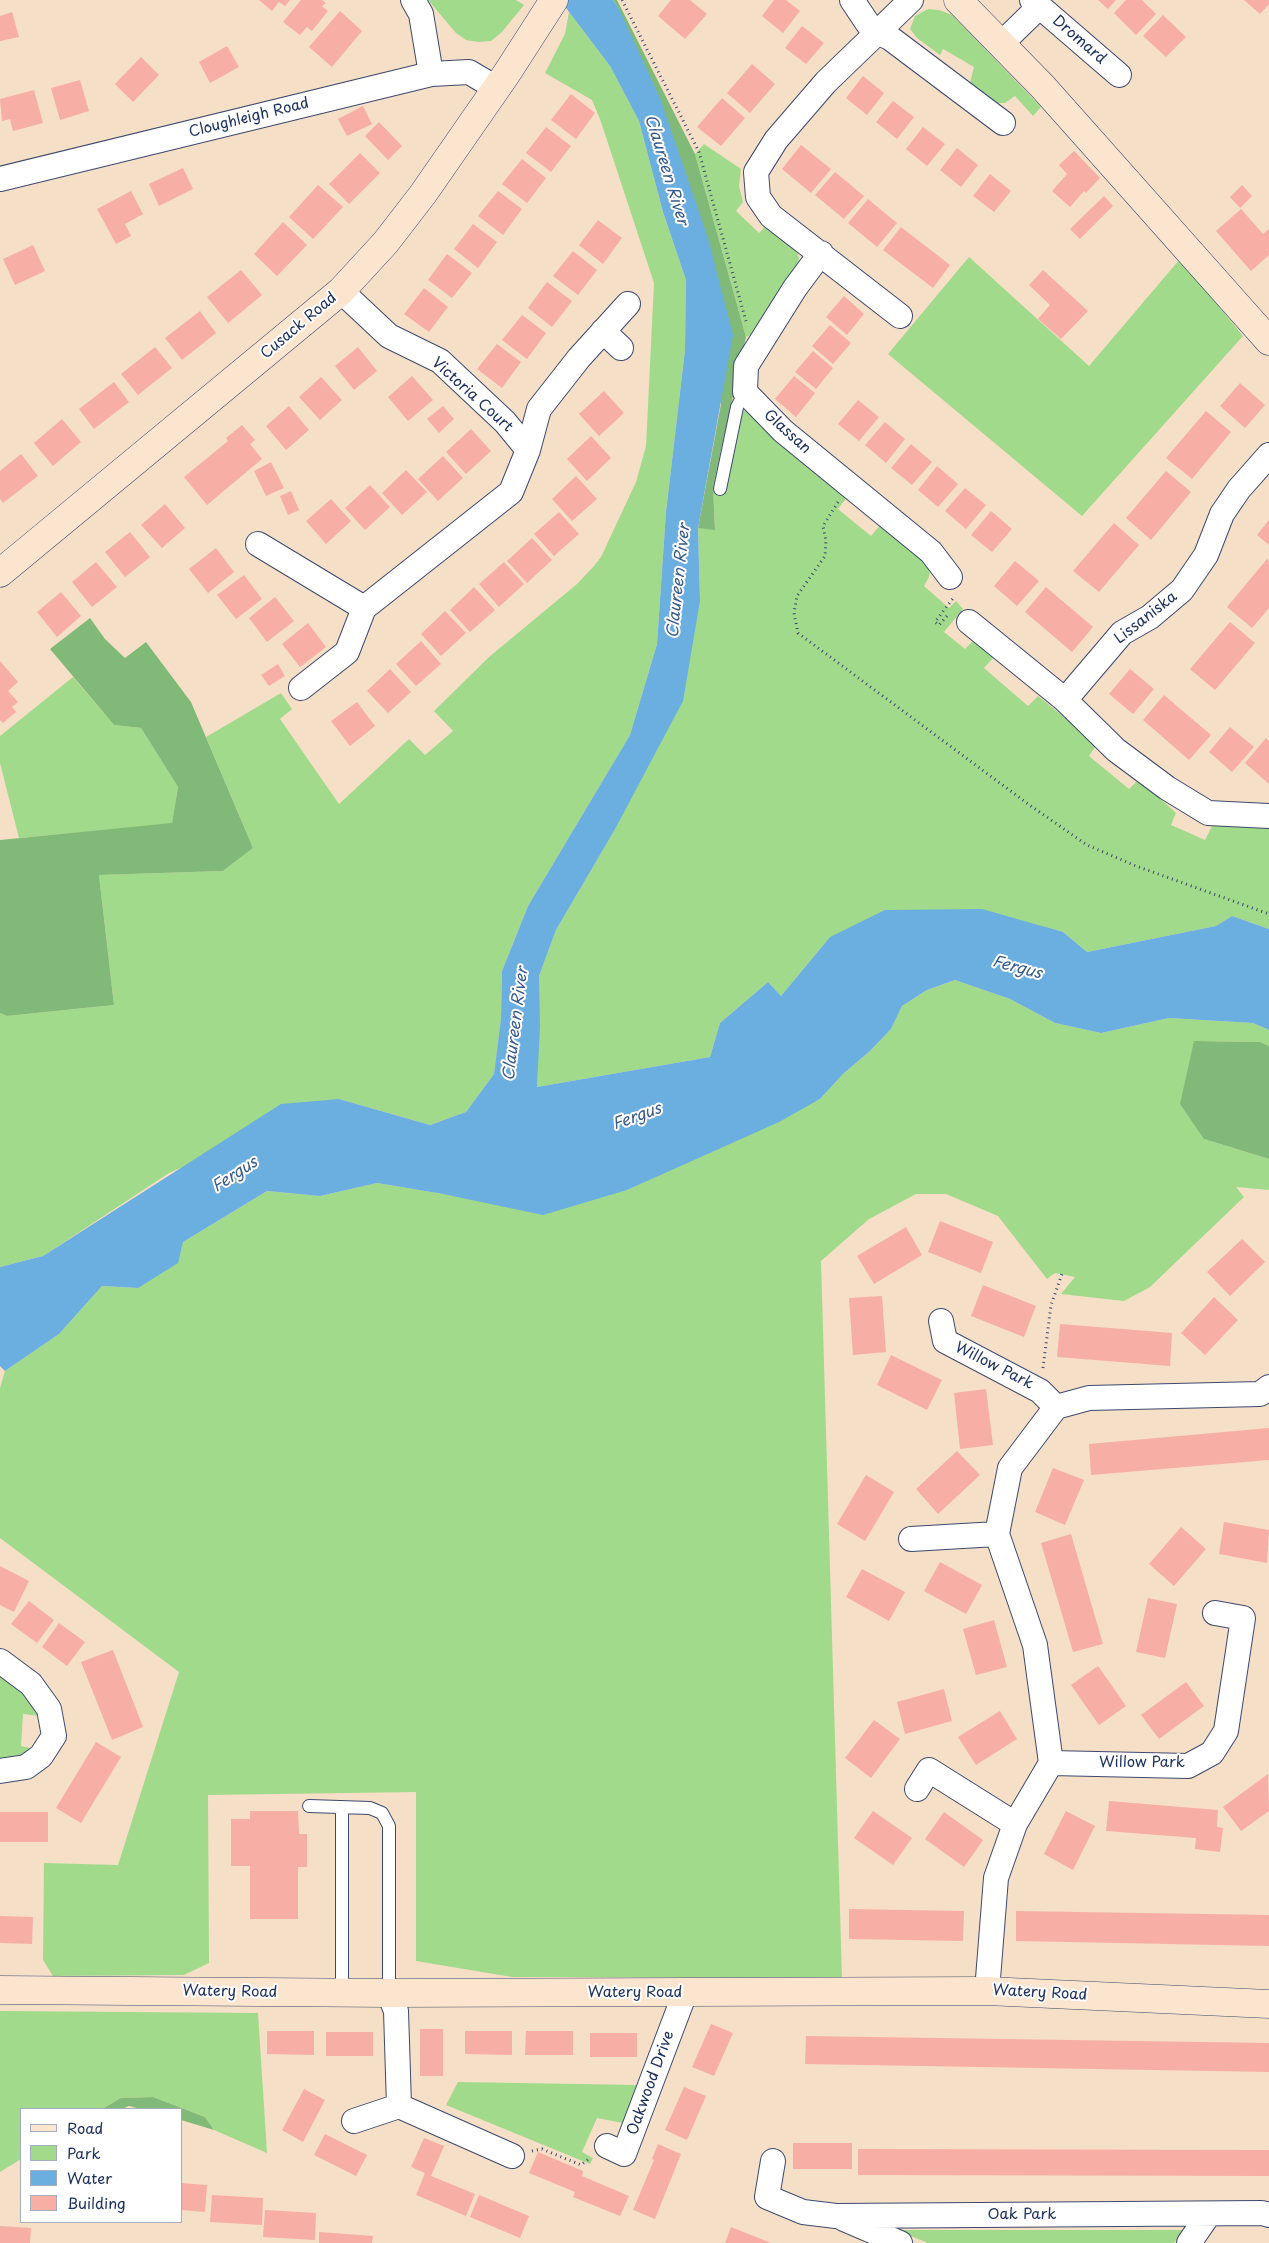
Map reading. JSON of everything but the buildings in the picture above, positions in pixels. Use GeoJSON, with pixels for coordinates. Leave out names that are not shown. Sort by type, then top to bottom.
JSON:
{"type":"FeatureCollection","features":[{"type":"Feature","properties":{"kind":"street"},"geometry":{"type":"LineString","coordinates":[[413,0],[422,14],[431,74]]}},
{"type":"Feature","properties":{"kind":"street","name":"Cusack Road"},"geometry":{"type":"LineString","coordinates":[[0,573],[342,291],[386,242],[423,194],[539,25],[554,0]]}},
{"type":"Feature","properties":{"kind":"street"},"geometry":{"type":"LineString","coordinates":[[852,0],[868,24],[877,32],[890,38],[1003,123]]}},
{"type":"Feature","properties":{"kind":"street"},"geometry":{"type":"LineString","coordinates":[[900,316],[771,216],[758,197],[756,172],[776,140],[826,82],[911,0]]}},
{"type":"Feature","properties":{"kind":"street"},"geometry":{"type":"LineString","coordinates":[[958,0],[1002,43],[1269,341]]}},
{"type":"Feature","properties":{"kind":"street","name":"Dromard"},"geometry":{"type":"LineString","coordinates":[[1002,43],[1036,3],[1118,75]]}},
{"type":"Feature","properties":{"kind":"street","name":"Cloughleigh Road"},"geometry":{"type":"LineString","coordinates":[[0,179],[431,74],[468,72],[496,88]]}},
{"type":"Feature","properties":{"kind":"street"},"geometry":{"type":"LineString","coordinates":[[745,392],[746,366],[795,288],[821,253]]}},
{"type":"Feature","properties":{"kind":"street","name":"Victoria Court"},"geometry":{"type":"LineString","coordinates":[[342,291],[389,336],[440,361],[505,422],[528,450]]}},
{"type":"Feature","properties":{"kind":"street","name":"Victoria Court"},"geometry":{"type":"LineString","coordinates":[[364,608],[511,492],[528,450],[539,409],[603,331],[628,304]]}},
{"type":"Feature","properties":{"kind":"street"},"geometry":{"type":"LineString","coordinates":[[603,331],[621,348]]}},
{"type":"Feature","properties":{"kind":"street","name":"Glassan"},"geometry":{"type":"LineString","coordinates":[[745,392],[783,431],[931,552],[950,576]]}},
{"type":"Feature","properties":{"kind":"street","name":"Lissaniska"},"geometry":{"type":"LineString","coordinates":[[1065,700],[1122,633],[1150,617],[1182,590],[1206,555],[1222,514],[1239,489],[1269,455]]}},
{"type":"Feature","properties":{"kind":"street"},"geometry":{"type":"LineString","coordinates":[[258,544],[285,548],[364,608],[347,652],[301,688]]}},
{"type":"Feature","properties":{"kind":"street"},"geometry":{"type":"LineString","coordinates":[[970,622],[1065,700],[1116,750],[1167,788],[1208,813],[1269,816]]}},
{"type":"Feature","properties":{"kind":"street","name":"Willow Park"},"geometry":{"type":"LineString","coordinates":[[941,1321],[944,1341],[1048,1399]]}},
{"type":"Feature","properties":{"kind":"street"},"geometry":{"type":"LineString","coordinates":[[987,1991],[996,1878],[1015,1824],[1051,1763],[1035,1645],[997,1534],[1010,1468],[1048,1399],[1260,1394],[1269,1386]]}},
{"type":"Feature","properties":{"kind":"street"},"geometry":{"type":"LineString","coordinates":[[911,1539],[997,1534]]}},
{"type":"Feature","properties":{"kind":"street","name":"Willow Park"},"geometry":{"type":"LineString","coordinates":[[1051,1763],[1188,1766],[1212,1753],[1226,1731],[1244,1618],[1215,1613]]}},
{"type":"Feature","properties":{"kind":"street"},"geometry":{"type":"LineString","coordinates":[[0,1661],[31,1684],[50,1709],[54,1736],[41,1756],[26,1767],[0,1771]]}},
{"type":"Feature","properties":{"kind":"street"},"geometry":{"type":"LineString","coordinates":[[917,1789],[929,1770],[1015,1824]]}},
{"type":"Feature","properties":{"kind":"street","name":"Watery Road"},"geometry":{"type":"LineString","coordinates":[[0,1990],[342,1993],[987,1991],[1269,2004]]}},
{"type":"Feature","properties":{"kind":"street"},"geometry":{"type":"LineString","coordinates":[[389,1993],[396,2011],[399,2106]]}},
{"type":"Feature","properties":{"kind":"street","name":"Oakwood Drive"},"geometry":{"type":"LineString","coordinates":[[607,2146],[624,2154],[685,1993]]}},
{"type":"Feature","properties":{"kind":"street"},"geometry":{"type":"LineString","coordinates":[[354,2121],[399,2106],[512,2156]]}},
{"type":"Feature","properties":{"kind":"street","name":"Oak Park"},"geometry":{"type":"LineString","coordinates":[[773,2161],[767,2197],[803,2212],[836,2216],[1262,2213],[1269,2215]]}},
{"type":"Feature","properties":{"kind":"street"},"geometry":{"type":"LineString","coordinates":[[1189,2243],[1209,2214]]}},
{"type":"Feature","properties":{"kind":"street","name":"Oak Park"},"geometry":{"type":"LineString","coordinates":[[836,2216],[900,2243]]}},
{"type":"Feature","properties":{"kind":"lane"},"geometry":{"type":"LineString","coordinates":[[720,489],[736,407],[745,392]]}},
{"type":"Feature","properties":{"kind":"lane"},"geometry":{"type":"LineString","coordinates":[[308,1806],[370,1808],[382,1813],[389,1826],[389,1993]]}},
{"type":"Feature","properties":{"kind":"lane"},"geometry":{"type":"LineString","coordinates":[[342,1807],[342,1993]]}},
{"type":"Feature","properties":{"kind":"path"},"geometry":{"type":"LineString","coordinates":[[622,0],[699,152],[755,352]]}},
{"type":"Feature","properties":{"kind":"path"},"geometry":{"type":"LineString","coordinates":[[848,484],[824,526],[826,541],[824,556],[797,596],[794,613],[798,633],[1086,845],[1136,866],[1269,914]]}},
{"type":"Feature","properties":{"kind":"path"},"geometry":{"type":"LineString","coordinates":[[1048,1399],[1051,1305],[1063,1271]]}},
{"type":"Feature","properties":{"kind":"path"},"geometry":{"type":"LineString","coordinates":[[512,2156],[542,2149],[581,2164],[607,2146]]}},
{"type":"Feature","properties":{"kind":"green space"},"geometry":{"type":"Polygon","coordinates":[[[428,0],[516,0],[524,5],[502,32],[491,41],[479,42],[466,40],[456,33],[428,0]]]}},
{"type":"Feature","properties":{"kind":"green space"},"geometry":{"type":"Polygon","coordinates":[[[613,0],[617,0],[695,154],[746,337],[713,486],[715,530],[698,528],[721,404],[618,7],[613,0]]]}},
{"type":"Feature","properties":{"kind":"green space"},"geometry":{"type":"Polygon","coordinates":[[[928,9],[939,10],[952,15],[1041,107],[1033,116],[1015,96],[1005,103],[996,103],[983,96],[970,83],[974,67],[943,49],[940,55],[917,38],[910,29],[915,16],[928,9]]]}},
{"type":"Feature","properties":{"kind":"green space"},"geometry":{"type":"Polygon","coordinates":[[[569,12],[610,66],[639,121],[663,212],[686,280],[685,350],[666,512],[657,644],[630,735],[528,906],[502,971],[501,1018],[494,1074],[466,1112],[430,1125],[339,1099],[169,1173],[43,1256],[0,1267],[0,1013],[7,1016],[114,1005],[99,875],[223,871],[253,848],[206,737],[281,693],[292,709],[280,719],[339,804],[409,739],[425,755],[453,731],[434,711],[489,657],[577,584],[594,566],[601,557],[636,482],[646,446],[654,283],[592,100],[545,73],[565,34],[569,12]]]}},
{"type":"Feature","properties":{"kind":"green space"},"geometry":{"type":"Polygon","coordinates":[[[704,144],[741,169],[739,186],[743,202],[736,211],[759,233],[767,225],[794,245],[799,258],[797,270],[756,333],[746,337],[695,154],[704,144]]]}},
{"type":"Feature","properties":{"kind":"green space"},"geometry":{"type":"Polygon","coordinates":[[[969,257],[1089,366],[1180,259],[1243,336],[1082,516],[888,354],[969,257]]]}},
{"type":"Feature","properties":{"kind":"green space"},"geometry":{"type":"Polygon","coordinates":[[[731,406],[746,411],[847,497],[838,509],[871,536],[881,524],[925,560],[930,568],[929,577],[924,586],[949,608],[956,601],[963,609],[944,632],[965,649],[973,641],[993,658],[984,668],[1028,706],[1038,696],[1097,744],[1089,756],[1129,789],[1136,782],[1143,783],[1176,813],[1171,825],[1205,840],[1212,826],[1269,824],[1269,929],[1232,916],[1216,926],[1087,952],[1063,932],[830,937],[781,996],[768,982],[720,1023],[710,1057],[537,1087],[539,976],[556,930],[614,831],[700,601],[698,528],[715,529],[713,486],[731,406]]]}},
{"type":"Feature","properties":{"kind":"green space"},"geometry":{"type":"Polygon","coordinates":[[[90,618],[105,639],[125,658],[146,642],[191,702],[253,848],[223,871],[99,875],[114,1005],[7,1016],[0,1013],[0,840],[172,823],[178,787],[141,728],[114,725],[50,649],[90,618]]]}},
{"type":"Feature","properties":{"kind":"green space"},"geometry":{"type":"Polygon","coordinates":[[[73,677],[114,725],[141,728],[178,787],[172,824],[19,838],[0,763],[0,736],[73,677]]]}},
{"type":"Feature","properties":{"kind":"green space"},"geometry":{"type":"Polygon","coordinates":[[[955,980],[1010,999],[1055,1023],[1101,1033],[1169,1018],[1253,1023],[1269,1030],[1269,1046],[1260,1042],[1194,1041],[1204,1139],[1269,1159],[1269,1190],[1236,1187],[1244,1197],[1150,1287],[1124,1301],[1061,1294],[1075,1277],[1055,1273],[1047,1279],[998,1216],[946,1194],[916,1194],[869,1219],[821,1261],[842,1978],[512,1977],[416,1961],[416,1792],[208,1795],[209,1963],[184,1975],[53,1976],[43,1960],[44,1863],[118,1865],[179,1672],[0,1538],[0,1388],[5,1371],[59,1334],[102,1286],[138,1288],[183,1242],[267,1191],[320,1196],[377,1183],[443,1194],[627,1190],[820,1099],[843,1074],[870,1051],[891,1029],[902,1006],[927,990],[955,980]]]}},
{"type":"Feature","properties":{"kind":"green space"},"geometry":{"type":"Polygon","coordinates":[[[1194,1041],[1260,1042],[1269,1046],[1269,1159],[1204,1139],[1180,1104],[1194,1041]]]}},
{"type":"Feature","properties":{"kind":"green space"},"geometry":{"type":"Polygon","coordinates":[[[0,1674],[21,1688],[34,1703],[39,1716],[23,1714],[21,1746],[35,1749],[26,1758],[0,1761],[0,1674]]]}},
{"type":"Feature","properties":{"kind":"green space"},"geometry":{"type":"Polygon","coordinates":[[[0,2011],[258,2013],[267,2153],[214,2130],[205,2117],[153,2097],[121,2098],[104,2108],[20,2108],[20,2160],[0,2172],[0,2011]]]}},
{"type":"Feature","properties":{"kind":"green space"},"geometry":{"type":"Polygon","coordinates":[[[458,2082],[638,2085],[623,2123],[597,2118],[582,2152],[593,2158],[590,2164],[446,2105],[458,2082]]]}},
{"type":"Feature","properties":{"kind":"green space"},"geometry":{"type":"Polygon","coordinates":[[[153,2097],[182,2108],[137,2108],[129,2106],[124,2108],[104,2108],[121,2098],[153,2097]]]}},
{"type":"Feature","properties":{"kind":"green space"},"geometry":{"type":"Polygon","coordinates":[[[182,2108],[205,2117],[214,2130],[182,2120],[182,2108]]]}},
{"type":"Feature","properties":{"kind":"green space"},"geometry":{"type":"Polygon","coordinates":[[[896,2230],[1183,2230],[1174,2243],[928,2243],[896,2230]]]}},
{"type":"Feature","properties":{"kind":"water"},"geometry":{"type":"Polygon","coordinates":[[[560,0],[613,0],[618,7],[660,98],[708,238],[733,335],[698,528],[700,601],[683,701],[614,831],[556,930],[539,976],[540,1026],[537,1087],[710,1057],[720,1023],[768,982],[781,996],[830,937],[885,910],[982,909],[1063,932],[1087,952],[1216,926],[1232,916],[1269,929],[1269,1030],[1253,1023],[1169,1018],[1101,1033],[1055,1023],[1010,999],[955,980],[927,990],[902,1006],[891,1029],[870,1051],[843,1074],[820,1099],[779,1122],[627,1190],[543,1215],[443,1194],[377,1183],[320,1196],[267,1191],[183,1242],[178,1263],[138,1288],[102,1286],[59,1334],[5,1371],[0,1366],[0,1267],[43,1256],[281,1104],[339,1099],[430,1125],[466,1112],[494,1074],[501,1018],[502,971],[528,906],[630,735],[657,644],[666,512],[685,350],[686,280],[663,212],[639,121],[610,66],[560,0]]]}},
{"type":"Feature","properties":{"kind":"water label","name":"Claureen River"},"geometry":{"type":"Point","coordinates":[666,170]}},
{"type":"Feature","properties":{"kind":"water label","name":"Claureen River"},"geometry":{"type":"Point","coordinates":[679,581]}},
{"type":"Feature","properties":{"kind":"water label","name":"Fergus"},"geometry":{"type":"Point","coordinates":[1017,968]}},
{"type":"Feature","properties":{"kind":"water label","name":"Claureen River"},"geometry":{"type":"Point","coordinates":[516,1024]}},
{"type":"Feature","properties":{"kind":"water label","name":"Fergus"},"geometry":{"type":"Point","coordinates":[637,1117]}},
{"type":"Feature","properties":{"kind":"water label","name":"Fergus"},"geometry":{"type":"Point","coordinates":[235,1175]}}]}
